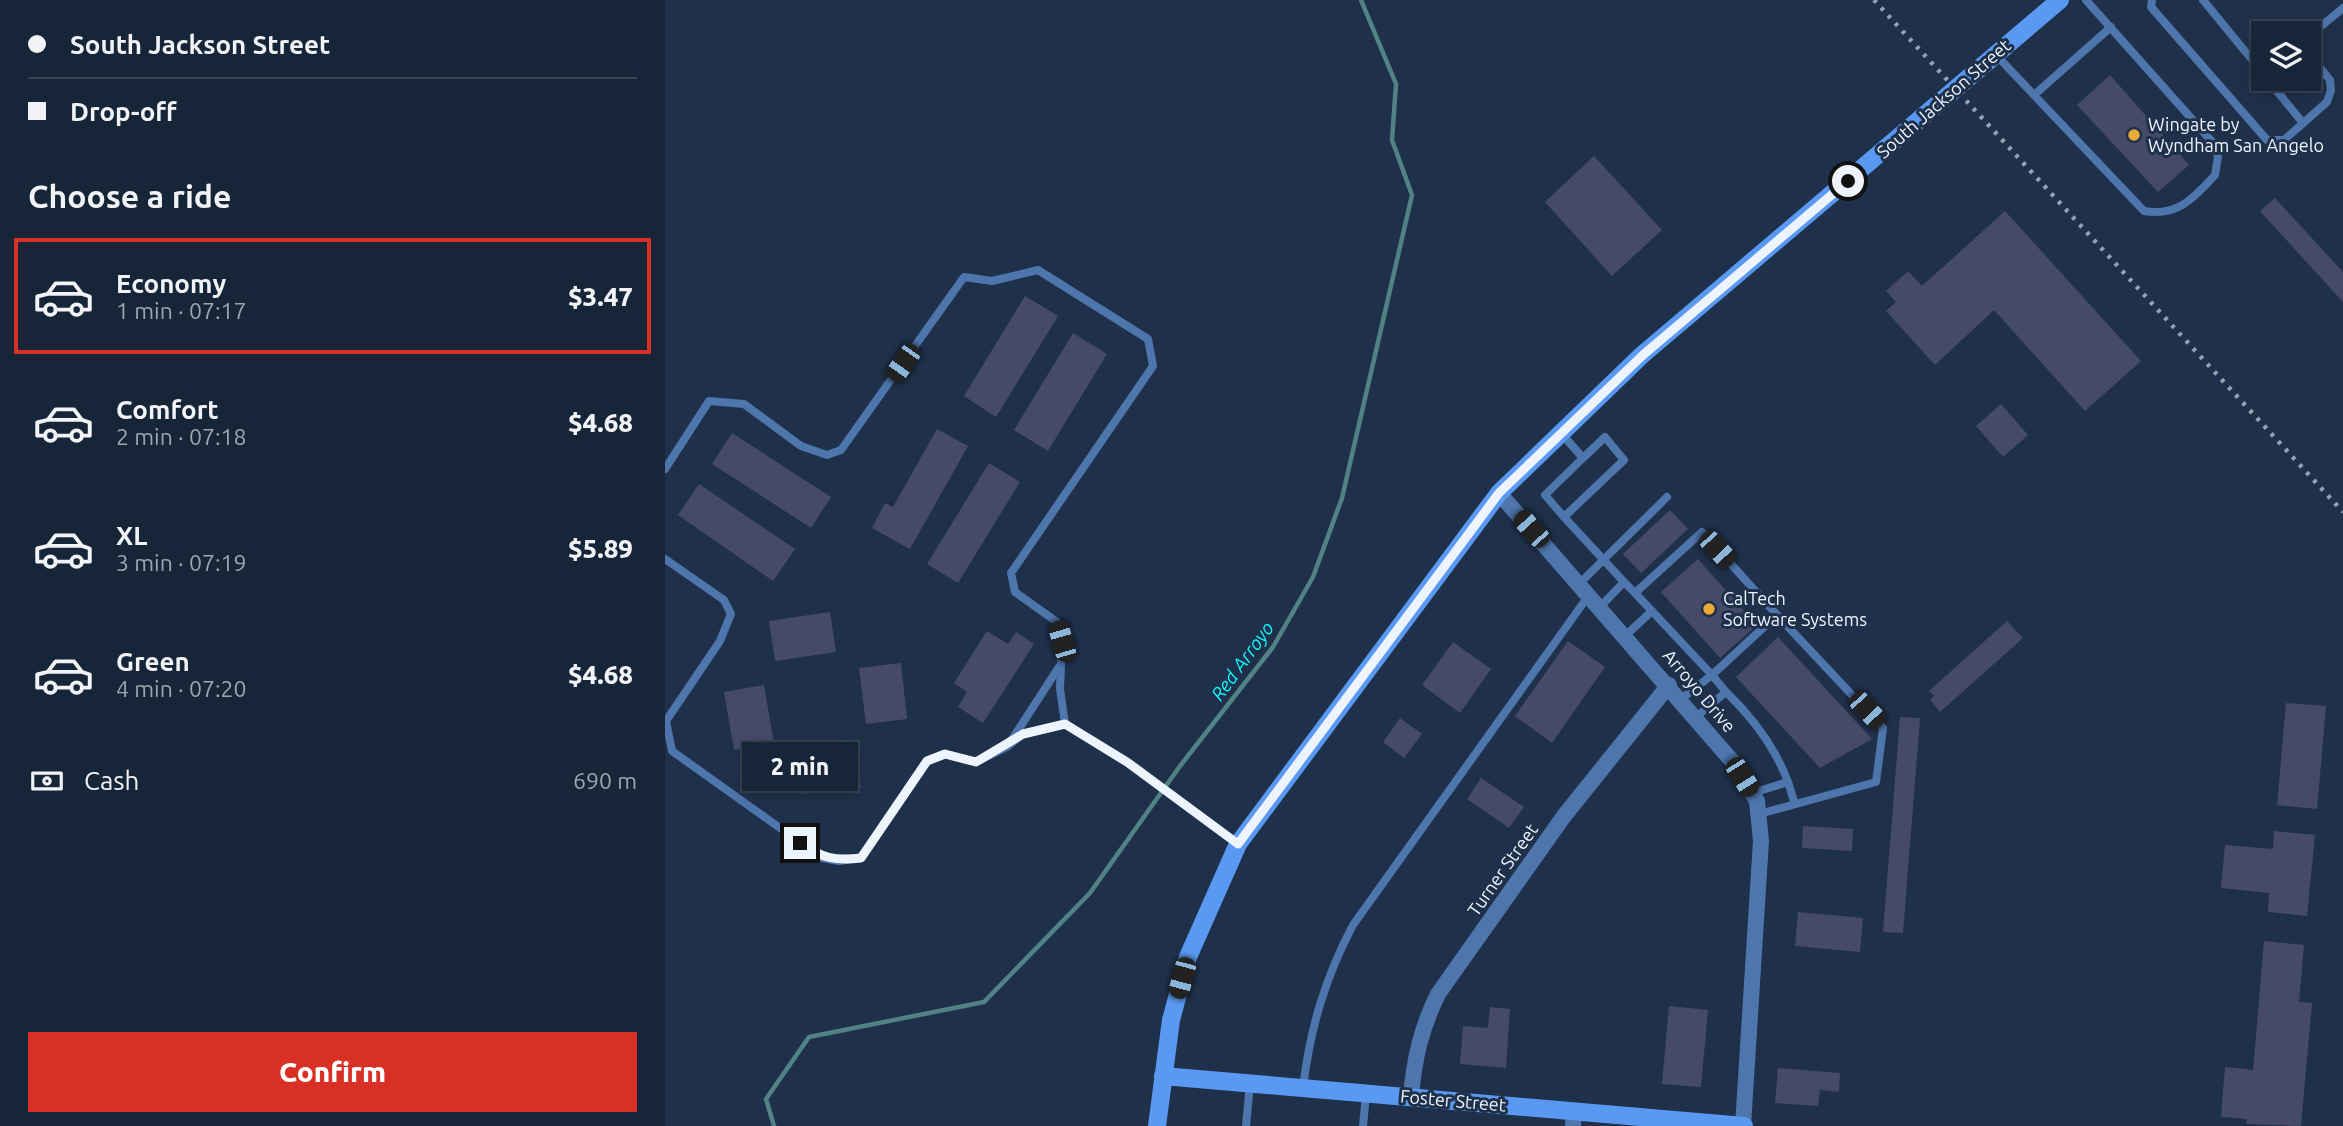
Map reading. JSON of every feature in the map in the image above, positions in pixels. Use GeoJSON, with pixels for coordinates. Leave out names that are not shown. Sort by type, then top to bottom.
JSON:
{"type":"FeatureCollection","features":[{"type":"Feature","properties":{"kind":"main road","name":"South Jackson Street"},"geometry":{"type":"LineString","coordinates":[[1157,1126],[1171,1020],[1188,957],[1238,844],[1499,493],[1643,355],[2060,0]]}},
{"type":"Feature","properties":{"kind":"main road","name":"Foster Street"},"geometry":{"type":"LineString","coordinates":[[1163,1076],[1411,1097],[1573,1119],[1744,1126]]}},
{"type":"Feature","properties":{"kind":"street","name":"Arroyo Drive"},"geometry":{"type":"LineString","coordinates":[[1499,493],[1681,699],[1732,761],[1752,793],[1759,814],[1761,841],[1744,1126]]}},
{"type":"Feature","properties":{"kind":"street","name":"Turner Street"},"geometry":{"type":"LineString","coordinates":[[1411,1097],[1415,1053],[1424,1022],[1438,994],[1564,816],[1669,685]]}},
{"type":"Feature","properties":{"kind":"lane"},"geometry":{"type":"LineString","coordinates":[[1996,54],[2144,212],[2160,214],[2173,211],[2201,190],[2215,175],[2218,157],[2215,145],[2086,0]]}},
{"type":"Feature","properties":{"kind":"lane"},"geometry":{"type":"LineString","coordinates":[[2152,0],[2151,7],[2267,140],[2284,140],[2327,102],[2331,90],[2330,80],[2321,69]]}},
{"type":"Feature","properties":{"kind":"lane"},"geometry":{"type":"LineString","coordinates":[[2203,0],[2251,59]]}},
{"type":"Feature","properties":{"kind":"lane"},"geometry":{"type":"LineString","coordinates":[[2321,26],[2343,8]]}},
{"type":"Feature","properties":{"kind":"lane"},"geometry":{"type":"LineString","coordinates":[[2034,95],[2111,27]]}},
{"type":"Feature","properties":{"kind":"lane"},"geometry":{"type":"LineString","coordinates":[[2277,91],[2303,123]]}},
{"type":"Feature","properties":{"kind":"lane"},"geometry":{"type":"LineString","coordinates":[[665,469],[709,401],[744,404],[801,446],[827,455],[841,450],[964,277],[992,281],[1038,270],[1148,339],[1153,366],[1011,573],[1015,592],[1057,622],[1062,641],[1060,689],[1065,724]]}},
{"type":"Feature","properties":{"kind":"lane"},"geometry":{"type":"LineString","coordinates":[[1561,433],[1583,458]]}},
{"type":"Feature","properties":{"kind":"lane"},"geometry":{"type":"LineString","coordinates":[[1564,517],[1624,460],[1605,438],[1545,495],[1564,517],[1602,559],[1745,710],[1762,732],[1788,782],[1795,804]]}},
{"type":"Feature","properties":{"kind":"lane"},"geometry":{"type":"LineString","coordinates":[[1303,1088],[1308,1045],[1318,1007],[1332,964],[1353,925],[1589,595],[1602,559],[1667,497]]}},
{"type":"Feature","properties":{"kind":"lane"},"geometry":{"type":"LineString","coordinates":[[1635,593],[1702,532],[1883,728],[1876,782],[1759,814]]}},
{"type":"Feature","properties":{"kind":"lane"},"geometry":{"type":"LineString","coordinates":[[665,559],[724,600],[731,614],[720,641],[666,722],[672,751],[821,858],[839,861],[861,858],[927,761],[945,754],[976,762],[1007,747],[1023,734],[1065,724],[1127,762],[1238,844]]}},
{"type":"Feature","properties":{"kind":"lane"},"geometry":{"type":"LineString","coordinates":[[1589,595],[1624,582]]}},
{"type":"Feature","properties":{"kind":"lane"},"geometry":{"type":"LineString","coordinates":[[1626,635],[1652,611]]}},
{"type":"Feature","properties":{"kind":"lane"},"geometry":{"type":"LineString","coordinates":[[1681,699],[1712,675],[1777,615]]}},
{"type":"Feature","properties":{"kind":"lane"},"geometry":{"type":"LineString","coordinates":[[1007,747],[1061,664]]}},
{"type":"Feature","properties":{"kind":"lane"},"geometry":{"type":"LineString","coordinates":[[1696,717],[1726,692]]}},
{"type":"Feature","properties":{"kind":"lane"},"geometry":{"type":"LineString","coordinates":[[1752,793],[1788,782]]}},
{"type":"Feature","properties":{"kind":"lane"},"geometry":{"type":"LineString","coordinates":[[1246,1126],[1250,1083]]}},
{"type":"Feature","properties":{"kind":"lane"},"geometry":{"type":"LineString","coordinates":[[1363,1126],[1366,1094]]}},
{"type":"Feature","properties":{"kind":"building","name":"Wingate by Wyndham San Angelo"},"geometry":{"type":"Polygon","coordinates":[[[2110,75],[2189,165],[2158,192],[2077,105],[2110,75]]]}},
{"type":"Feature","properties":{"kind":"building"},"geometry":{"type":"Polygon","coordinates":[[[1594,156],[1662,230],[1612,276],[1545,202],[1594,156]]]}},
{"type":"Feature","properties":{"kind":"building"},"geometry":{"type":"Polygon","coordinates":[[[2275,198],[2343,272],[2343,302],[2260,211],[2275,198]]]}},
{"type":"Feature","properties":{"kind":"building"},"geometry":{"type":"Polygon","coordinates":[[[2005,211],[2141,361],[2085,411],[1994,310],[1935,365],[1886,311],[1896,302],[1886,291],[1908,271],[1922,286],[2005,211]]]}},
{"type":"Feature","properties":{"kind":"building"},"geometry":{"type":"Polygon","coordinates":[[[1025,296],[1058,316],[996,417],[964,396],[1025,296]]]}},
{"type":"Feature","properties":{"kind":"building"},"geometry":{"type":"Polygon","coordinates":[[[1073,333],[1107,354],[1048,451],[1014,430],[1073,333]]]}},
{"type":"Feature","properties":{"kind":"building"},"geometry":{"type":"Polygon","coordinates":[[[2001,404],[2028,435],[2003,457],[1976,426],[2001,404]]]}},
{"type":"Feature","properties":{"kind":"building"},"geometry":{"type":"Polygon","coordinates":[[[937,429],[968,446],[910,549],[872,528],[885,503],[893,507],[937,429]]]}},
{"type":"Feature","properties":{"kind":"building"},"geometry":{"type":"Polygon","coordinates":[[[732,433],[831,497],[811,528],[712,464],[732,433]]]}},
{"type":"Feature","properties":{"kind":"building"},"geometry":{"type":"Polygon","coordinates":[[[989,463],[1020,482],[958,583],[927,564],[989,463]]]}},
{"type":"Feature","properties":{"kind":"building"},"geometry":{"type":"Polygon","coordinates":[[[699,484],[795,549],[773,581],[678,515],[699,484]]]}},
{"type":"Feature","properties":{"kind":"building"},"geometry":{"type":"Polygon","coordinates":[[[1670,510],[1688,529],[1641,573],[1623,554],[1670,510]]]}},
{"type":"Feature","properties":{"kind":"building","name":"CalTech Software Systems"},"geometry":{"type":"Polygon","coordinates":[[[1698,559],[1757,625],[1720,658],[1661,592],[1698,559]]]}},
{"type":"Feature","properties":{"kind":"building"},"geometry":{"type":"Polygon","coordinates":[[[830,612],[836,652],[775,661],[769,621],[830,612]]]}},
{"type":"Feature","properties":{"kind":"building"},"geometry":{"type":"Polygon","coordinates":[[[2007,621],[2023,638],[1940,712],[1930,700],[1934,696],[1929,691],[2007,621]]]}},
{"type":"Feature","properties":{"kind":"building"},"geometry":{"type":"Polygon","coordinates":[[[987,631],[1008,644],[1016,632],[1034,644],[983,723],[958,707],[967,692],[954,683],[987,631]]]}},
{"type":"Feature","properties":{"kind":"building"},"geometry":{"type":"Polygon","coordinates":[[[1778,637],[1872,739],[1820,768],[1736,677],[1778,637]]]}},
{"type":"Feature","properties":{"kind":"building"},"geometry":{"type":"Polygon","coordinates":[[[1568,641],[1605,667],[1552,743],[1515,716],[1568,641]]]}},
{"type":"Feature","properties":{"kind":"building"},"geometry":{"type":"Polygon","coordinates":[[[1453,642],[1491,669],[1460,713],[1422,685],[1453,642]]]}},
{"type":"Feature","properties":{"kind":"building"},"geometry":{"type":"Polygon","coordinates":[[[901,663],[907,719],[866,724],[859,668],[901,663]]]}},
{"type":"Feature","properties":{"kind":"building"},"geometry":{"type":"Polygon","coordinates":[[[764,685],[774,744],[734,750],[724,692],[764,685]]]}},
{"type":"Feature","properties":{"kind":"building"},"geometry":{"type":"Polygon","coordinates":[[[2286,703],[2326,706],[2317,809],[2277,805],[2286,703]]]}},
{"type":"Feature","properties":{"kind":"building"},"geometry":{"type":"Polygon","coordinates":[[[1900,717],[1920,718],[1903,933],[1883,932],[1900,717]]]}},
{"type":"Feature","properties":{"kind":"building"},"geometry":{"type":"Polygon","coordinates":[[[1400,718],[1422,734],[1404,758],[1383,742],[1400,718]]]}},
{"type":"Feature","properties":{"kind":"building"},"geometry":{"type":"Polygon","coordinates":[[[857,749],[861,788],[800,794],[796,755],[857,749]]]}},
{"type":"Feature","properties":{"kind":"building"},"geometry":{"type":"Polygon","coordinates":[[[1481,778],[1524,807],[1509,828],[1467,799],[1481,778]]]}},
{"type":"Feature","properties":{"kind":"building"},"geometry":{"type":"Polygon","coordinates":[[[1803,826],[1853,829],[1852,851],[1802,848],[1803,826]]]}},
{"type":"Feature","properties":{"kind":"building"},"geometry":{"type":"Polygon","coordinates":[[[2274,831],[2315,835],[2307,916],[2268,912],[2269,893],[2221,888],[2225,845],[2273,849],[2274,831]]]}},
{"type":"Feature","properties":{"kind":"building"},"geometry":{"type":"Polygon","coordinates":[[[1798,912],[1863,918],[1860,952],[1795,946],[1798,912]]]}},
{"type":"Feature","properties":{"kind":"building"},"geometry":{"type":"Polygon","coordinates":[[[2264,941],[2304,945],[2299,1002],[2312,1003],[2301,1126],[2246,1124],[2247,1119],[2221,1117],[2225,1067],[2253,1070],[2264,941]]]}},
{"type":"Feature","properties":{"kind":"building"},"geometry":{"type":"Polygon","coordinates":[[[1669,1006],[1708,1010],[1701,1087],[1662,1084],[1669,1006]]]}},
{"type":"Feature","properties":{"kind":"building"},"geometry":{"type":"Polygon","coordinates":[[[1490,1007],[1510,1009],[1506,1068],[1460,1064],[1463,1026],[1488,1028],[1490,1007]]]}},
{"type":"Feature","properties":{"kind":"building"},"geometry":{"type":"Polygon","coordinates":[[[1778,1068],[1840,1073],[1839,1092],[1820,1090],[1818,1106],[1775,1103],[1778,1068]]]}},
{"type":"Feature","properties":{"kind":"waterway","name":"Red Arroyo"},"geometry":{"type":"LineString","coordinates":[[774,1126],[766,1099],[809,1037],[984,1002],[1090,893],[1180,766],[1273,647],[1313,577],[1342,498],[1412,195],[1392,140],[1396,84],[1361,0]]}},
{"type":"Feature","properties":{"kind":"railway"},"geometry":{"type":"LineString","coordinates":[[1874,0],[2343,512]]}},
{"type":"Feature","properties":{"kind":"place","name":"Wingate by Wyndham San Angelo"},"geometry":{"type":"Point","coordinates":[2134,135]}},
{"type":"Feature","properties":{"kind":"place","name":"CalTech Software Systems"},"geometry":{"type":"Point","coordinates":[1709,609]}},
{"type":"Feature","properties":{"kind":"route"},"geometry":{"type":"LineString","coordinates":[[800,843],[821,858],[839,861],[861,858],[927,761],[945,754],[976,762],[1007,747],[1023,734],[1065,724],[1127,762],[1238,844],[1499,493],[1643,355],[1848,181]]}}]}
